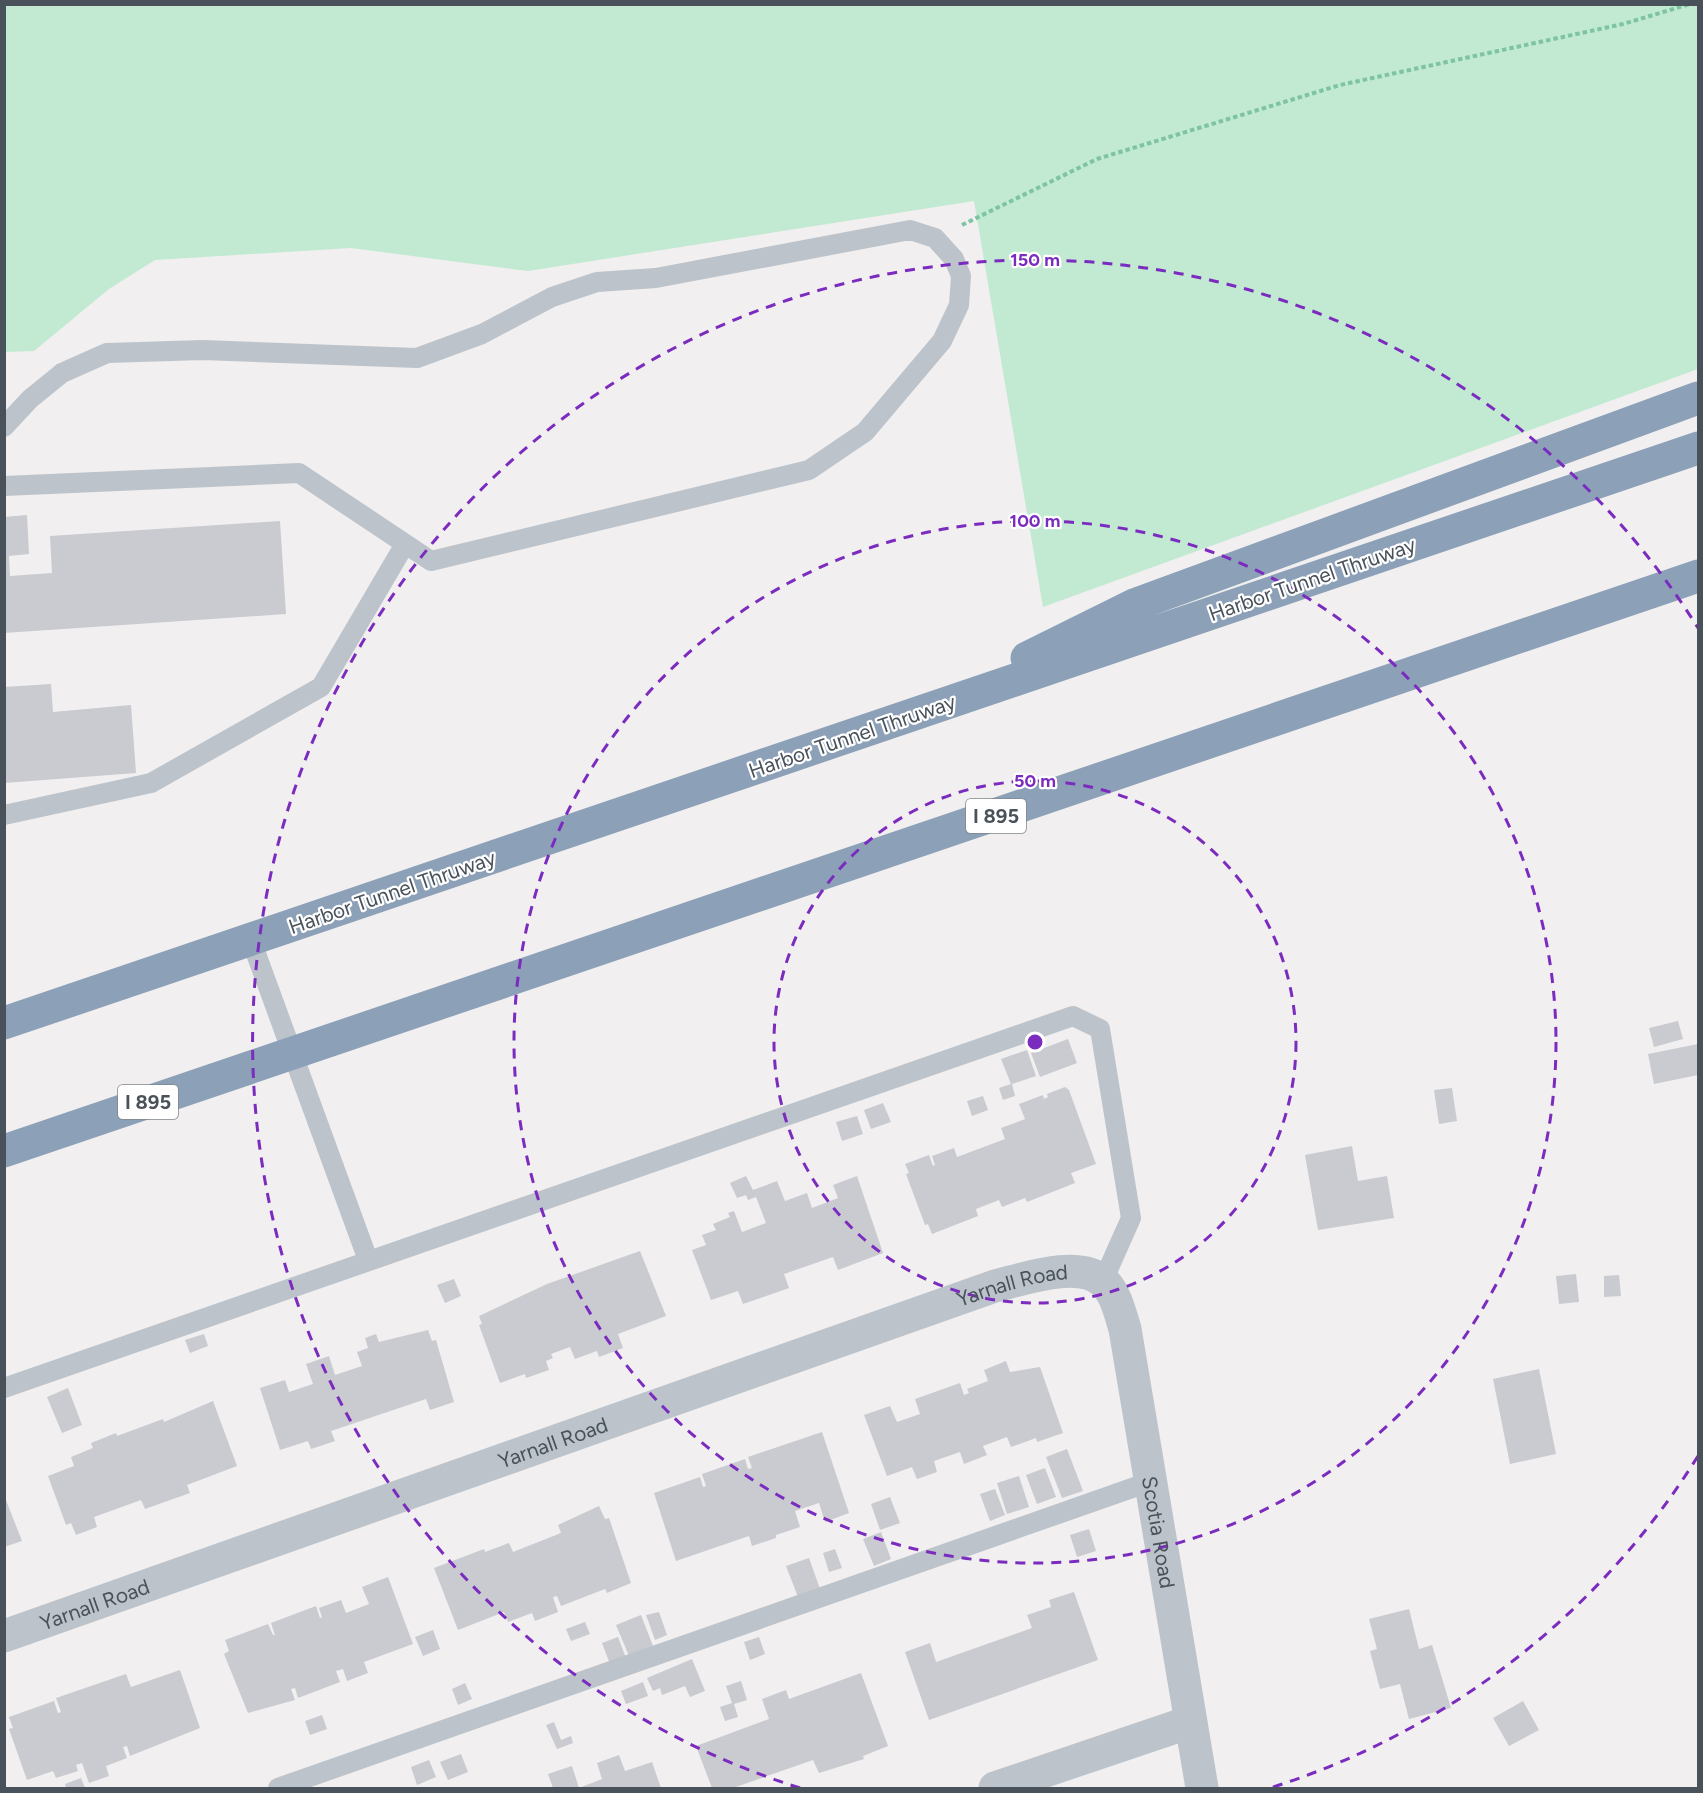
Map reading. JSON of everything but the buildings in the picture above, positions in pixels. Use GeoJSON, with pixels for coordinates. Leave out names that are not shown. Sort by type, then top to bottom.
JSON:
{"type":"FeatureCollection","features":[{"type":"Feature","properties":{"kind":"highway"},"geometry":{"type":"LineString","coordinates":[[907,717],[1134,605],[1698,398]]}},
{"type":"Feature","properties":{"kind":"highway","name":"Harbor Tunnel Thruway"},"geometry":{"type":"LineString","coordinates":[[4,1023],[1698,448]]}},
{"type":"Feature","properties":{"kind":"highway","name":"I 895"},"geometry":{"type":"LineString","coordinates":[[4,1151],[1698,576]]}},
{"type":"Feature","properties":{"kind":"street","name":"Yarnall Road"},"geometry":{"type":"LineString","coordinates":[[4,1636],[995,1286],[1045,1274],[1078,1271],[1103,1281]]}},
{"type":"Feature","properties":{"kind":"street","name":"Scotia Road"},"geometry":{"type":"LineString","coordinates":[[1103,1281],[1115,1299],[1125,1329],[1202,1788]]}},
{"type":"Feature","properties":{"kind":"street"},"geometry":{"type":"LineString","coordinates":[[995,1788],[1190,1722]]}},
{"type":"Feature","properties":{"kind":"lane"},"geometry":{"type":"LineString","coordinates":[[4,426],[30,399],[62,373],[107,353],[203,350],[417,358],[482,334],[552,297],[597,282],[656,278],[910,230],[936,238],[954,260],[961,276],[959,305],[942,341],[865,432],[809,470],[430,561],[299,473],[4,486]]}},
{"type":"Feature","properties":{"kind":"lane"},"geometry":{"type":"LineString","coordinates":[[4,815],[151,783],[321,687],[405,544]]}},
{"type":"Feature","properties":{"kind":"lane"},"geometry":{"type":"LineString","coordinates":[[251,940],[368,1260]]}},
{"type":"Feature","properties":{"kind":"lane"},"geometry":{"type":"LineString","coordinates":[[4,1388],[1073,1016],[1100,1029],[1131,1218],[1103,1281]]}},
{"type":"Feature","properties":{"kind":"lane"},"geometry":{"type":"LineString","coordinates":[[278,1788],[1152,1481]]}},
{"type":"Feature","properties":{"kind":"path"},"geometry":{"type":"LineString","coordinates":[[936,238],[1108,156],[1340,85],[1623,24],[1690,4]]}},
{"type":"Feature","properties":{"kind":"green space"},"geometry":{"type":"Polygon","coordinates":[[[5,4],[1698,5],[1698,369],[1043,607],[974,201],[528,271],[351,248],[155,260],[109,289],[34,351],[5,352],[5,4]]]}}]}
